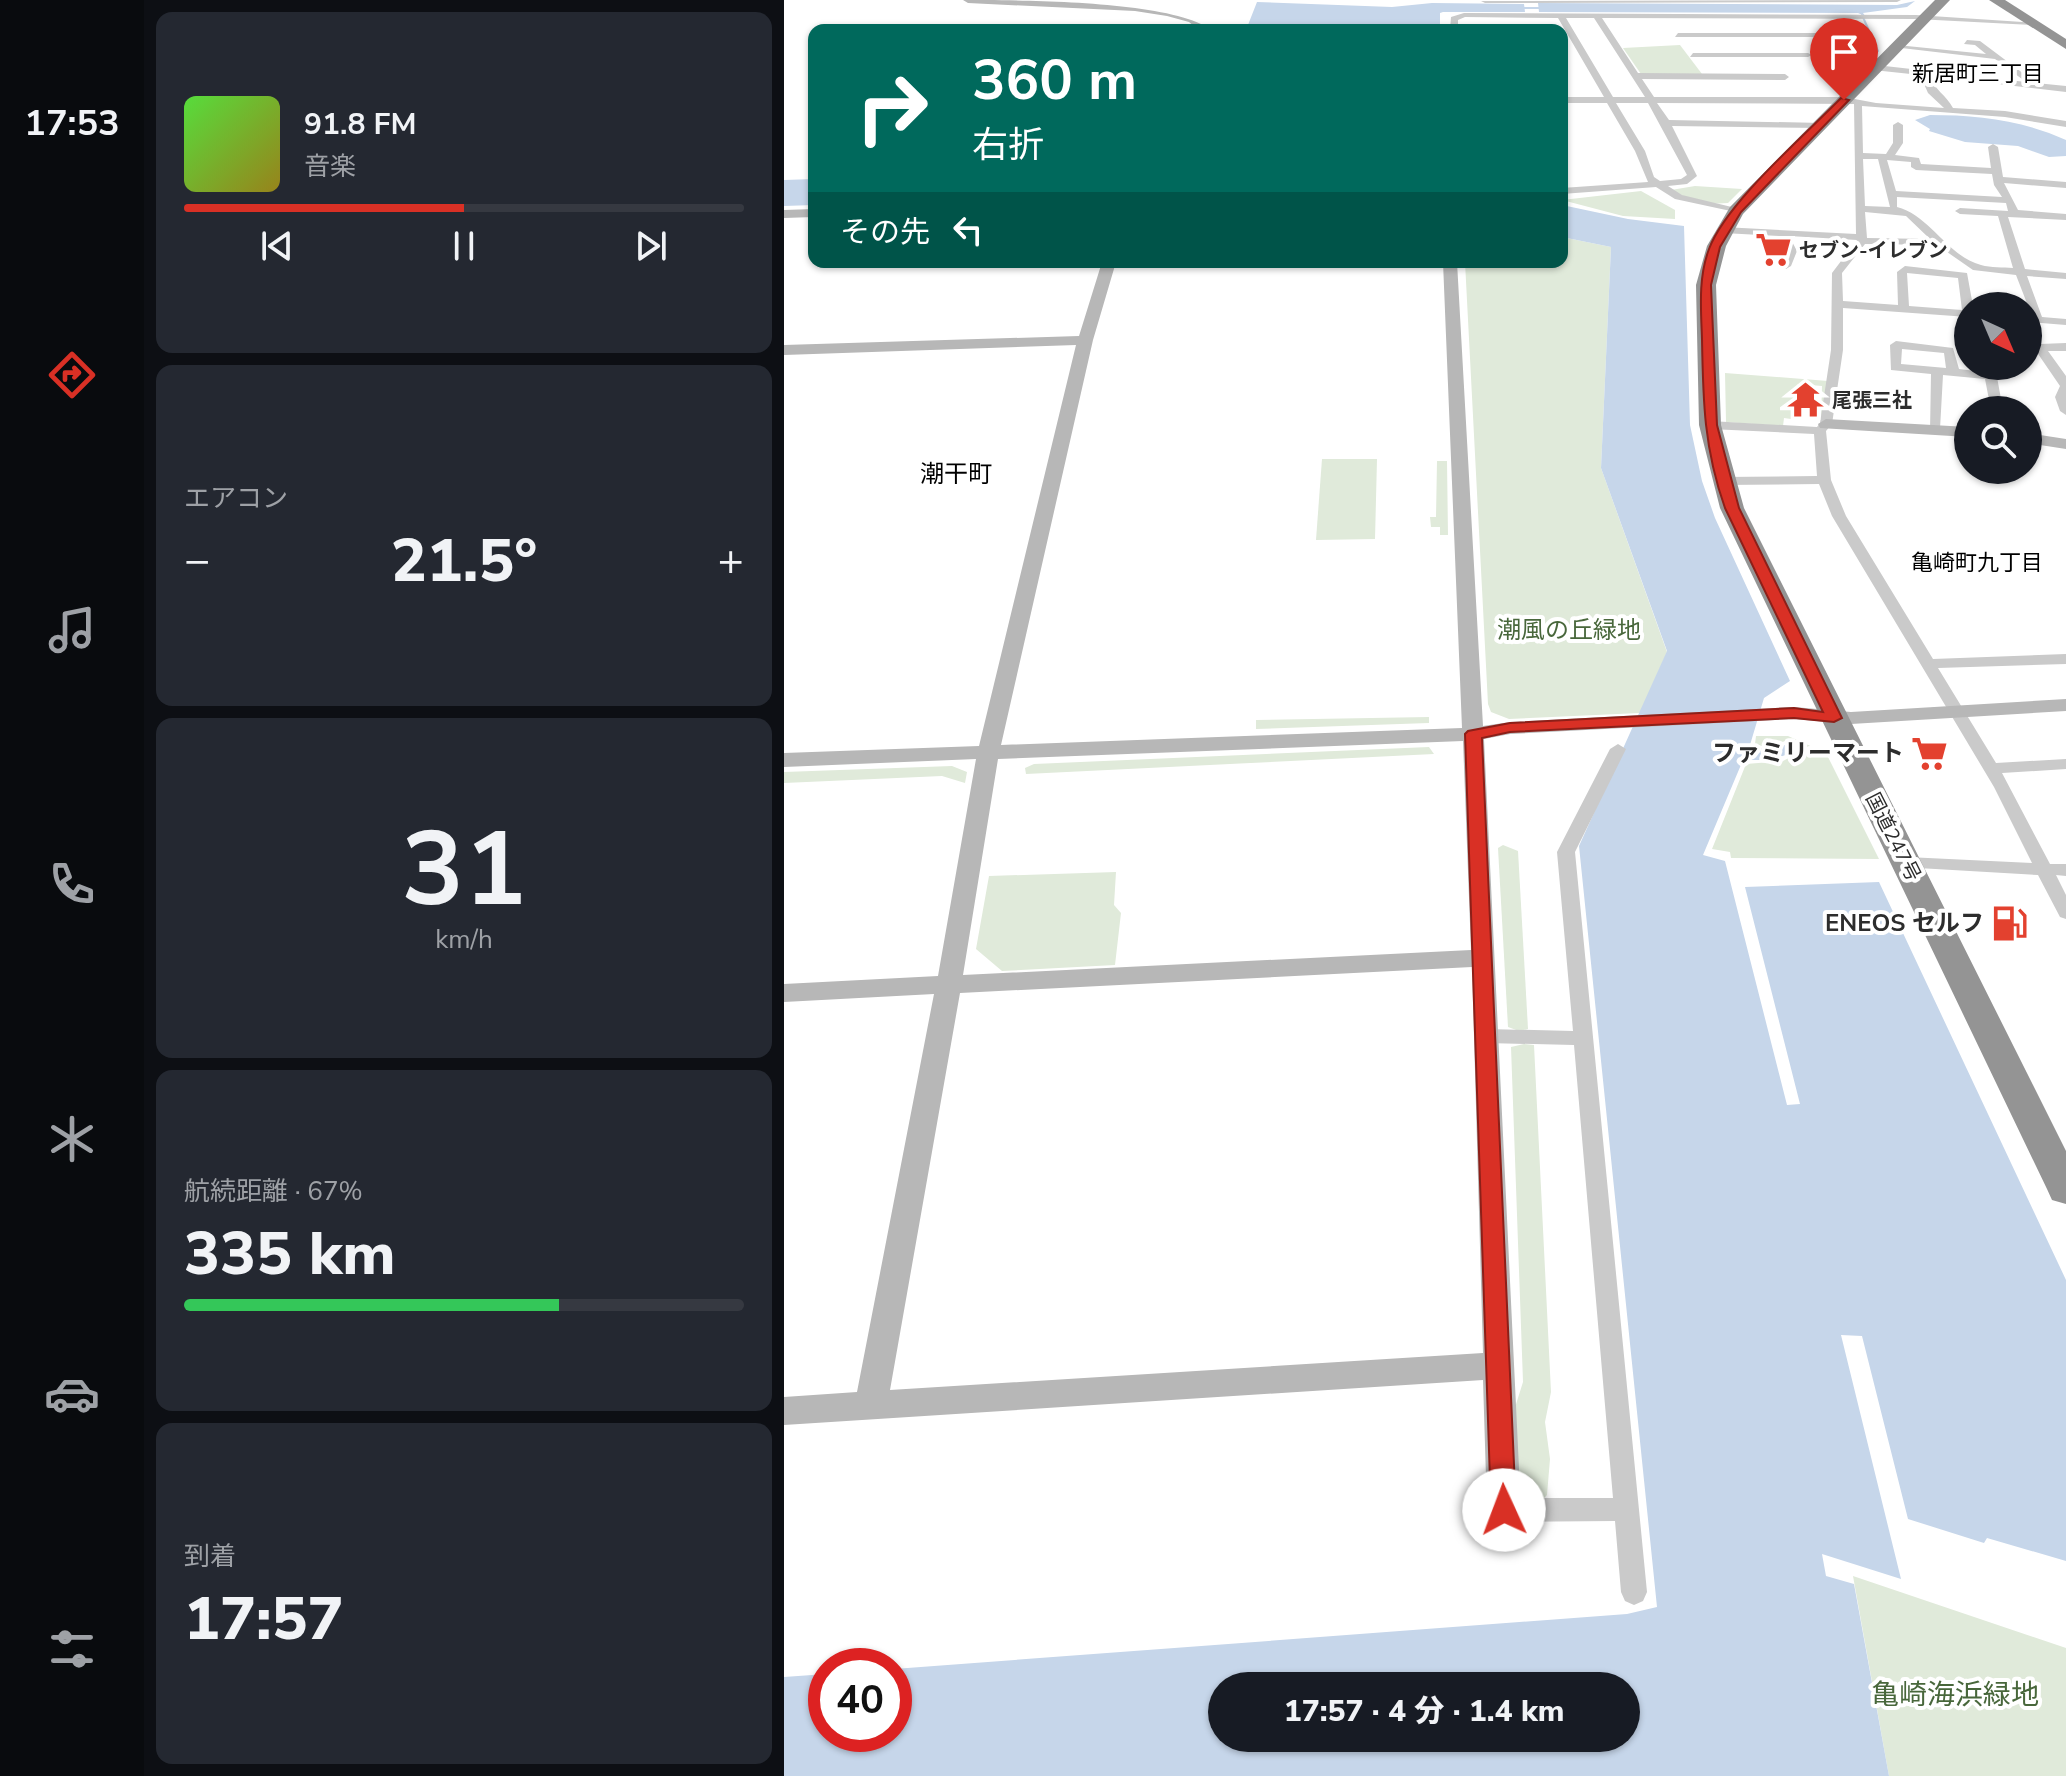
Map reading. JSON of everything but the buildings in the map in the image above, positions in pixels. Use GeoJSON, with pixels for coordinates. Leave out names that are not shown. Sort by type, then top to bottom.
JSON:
{"type":"FeatureCollection","features":[{"type":"Feature","properties":{"kind":"highway"},"geometry":{"type":"LineString","coordinates":[[1996,0],[2066,45]]}},
{"type":"Feature","properties":{"kind":"highway","name":"国道247号"},"geometry":{"type":"LineString","coordinates":[[1934,9],[1876,68],[1851,102],[1820,125],[1730,221],[1709,265],[1706,285],[1710,425],[1722,481],[1732,508],[2066,1189]]}},
{"type":"Feature","properties":{"kind":"street"},"geometry":{"type":"LineString","coordinates":[[968,0],[1148,6],[1189,15],[1202,24]]}},
{"type":"Feature","properties":{"kind":"street"},"geometry":{"type":"LineString","coordinates":[[1485,1],[1897,0]]}},
{"type":"Feature","properties":{"kind":"street"},"geometry":{"type":"LineString","coordinates":[[1454,24],[1457,16],[1820,18],[1934,9],[1977,32]]}},
{"type":"Feature","properties":{"kind":"street"},"geometry":{"type":"LineString","coordinates":[[1505,15],[1507,24]]}},
{"type":"Feature","properties":{"kind":"street"},"geometry":{"type":"LineString","coordinates":[[1560,15],[1565,24]]}},
{"type":"Feature","properties":{"kind":"street"},"geometry":{"type":"LineString","coordinates":[[1568,191],[1684,182],[1692,176],[1666,123],[1597,16]]}},
{"type":"Feature","properties":{"kind":"street"},"geometry":{"type":"LineString","coordinates":[[1665,17],[1709,76]]}},
{"type":"Feature","properties":{"kind":"street"},"geometry":{"type":"LineString","coordinates":[[1820,18],[1830,35]]}},
{"type":"Feature","properties":{"kind":"street"},"geometry":{"type":"LineString","coordinates":[[1937,74],[1977,32],[2032,23]]}},
{"type":"Feature","properties":{"kind":"street"},"geometry":{"type":"LineString","coordinates":[[1568,28],[1640,151],[1650,179],[1656,184],[1730,221],[1783,232],[1939,242]]}},
{"type":"Feature","properties":{"kind":"street"},"geometry":{"type":"LineString","coordinates":[[1977,32],[1977,43],[2034,84]]}},
{"type":"Feature","properties":{"kind":"street"},"geometry":{"type":"LineString","coordinates":[[1678,35],[1830,35]]}},
{"type":"Feature","properties":{"kind":"street"},"geometry":{"type":"LineString","coordinates":[[1635,76],[1785,77],[1830,35]]}},
{"type":"Feature","properties":{"kind":"street"},"geometry":{"type":"LineString","coordinates":[[1897,47],[1996,57]]}},
{"type":"Feature","properties":{"kind":"street"},"geometry":{"type":"LineString","coordinates":[[1693,55],[1808,55]]}},
{"type":"Feature","properties":{"kind":"street"},"geometry":{"type":"LineString","coordinates":[[1876,68],[2066,89]]}},
{"type":"Feature","properties":{"kind":"street"},"geometry":{"type":"LineString","coordinates":[[1923,73],[1931,91],[1945,101],[1950,110]]}},
{"type":"Feature","properties":{"kind":"street"},"geometry":{"type":"LineString","coordinates":[[1785,77],[1796,99]]}},
{"type":"Feature","properties":{"kind":"street"},"geometry":{"type":"LineString","coordinates":[[2006,81],[2006,93]]}},
{"type":"Feature","properties":{"kind":"street"},"geometry":{"type":"LineString","coordinates":[[1568,100],[1796,99],[1950,110],[2006,110],[2066,124]]}},
{"type":"Feature","properties":{"kind":"street"},"geometry":{"type":"LineString","coordinates":[[1851,102],[1860,156],[1862,239],[1837,273],[1837,350],[1823,428],[1824,480],[1839,516],[1992,768],[2066,913]]}},
{"type":"Feature","properties":{"kind":"street"},"geometry":{"type":"LineString","coordinates":[[1666,123],[1820,125]]}},
{"type":"Feature","properties":{"kind":"street"},"geometry":{"type":"LineString","coordinates":[[1885,157],[1898,143],[1898,125]]}},
{"type":"Feature","properties":{"kind":"street"},"geometry":{"type":"LineString","coordinates":[[1993,147],[1997,176],[2014,208],[2010,214],[2003,215],[2003,223],[2018,257],[2026,292]]}},
{"type":"Feature","properties":{"kind":"street"},"geometry":{"type":"LineString","coordinates":[[1860,156],[1916,160],[1923,196]]}},
{"type":"Feature","properties":{"kind":"street"},"geometry":{"type":"LineString","coordinates":[[1885,157],[1890,194],[1896,210]]}},
{"type":"Feature","properties":{"kind":"street"},"geometry":{"type":"LineString","coordinates":[[1916,167],[2066,185]]}},
{"type":"Feature","properties":{"kind":"street"},"geometry":{"type":"LineString","coordinates":[[1890,194],[2009,200]]}},
{"type":"Feature","properties":{"kind":"street"},"geometry":{"type":"LineString","coordinates":[[1860,209],[1896,210],[1910,214],[1939,242],[1977,268],[2066,276]]}},
{"type":"Feature","properties":{"kind":"street"},"geometry":{"type":"LineString","coordinates":[[1960,211],[2066,217]]}},
{"type":"Feature","properties":{"kind":"street"},"geometry":{"type":"LineString","coordinates":[[784,214],[808,213]]}},
{"type":"Feature","properties":{"kind":"street"},"geometry":{"type":"LineString","coordinates":[[1783,232],[1785,243],[1792,251],[1786,266]]}},
{"type":"Feature","properties":{"kind":"street"},"geometry":{"type":"LineString","coordinates":[[871,1405],[949,984],[988,753],[1085,340],[1107,268]]}},
{"type":"Feature","properties":{"kind":"street"},"geometry":{"type":"LineString","coordinates":[[1450,268],[1484,958],[1504,1510],[1627,1509]]}},
{"type":"Feature","properties":{"kind":"street"},"geometry":{"type":"LineString","coordinates":[[1837,304],[1968,314],[1963,275],[1905,269],[1902,272],[1904,309]]}},
{"type":"Feature","properties":{"kind":"street"},"geometry":{"type":"LineString","coordinates":[[2042,320],[2066,322]]}},
{"type":"Feature","properties":{"kind":"street"},"geometry":{"type":"LineString","coordinates":[[784,350],[1085,340]]}},
{"type":"Feature","properties":{"kind":"street"},"geometry":{"type":"LineString","coordinates":[[1896,345],[1949,350],[1953,372],[1895,367],[1896,345]]}},
{"type":"Feature","properties":{"kind":"street"},"geometry":{"type":"LineString","coordinates":[[2066,347],[2040,348],[2066,386],[2061,397],[2066,411]]}},
{"type":"Feature","properties":{"kind":"street"},"geometry":{"type":"LineString","coordinates":[[1934,429],[1937,371]]}},
{"type":"Feature","properties":{"kind":"street"},"geometry":{"type":"LineString","coordinates":[[1710,425],[1954,431]]}},
{"type":"Feature","properties":{"kind":"street"},"geometry":{"type":"LineString","coordinates":[[2042,440],[2066,444]]}},
{"type":"Feature","properties":{"kind":"street"},"geometry":{"type":"LineString","coordinates":[[1722,481],[1824,480]]}},
{"type":"Feature","properties":{"kind":"street"},"geometry":{"type":"LineString","coordinates":[[1928,664],[2066,659]]}},
{"type":"Feature","properties":{"kind":"street"},"geometry":{"type":"LineString","coordinates":[[784,760],[1474,734],[1512,739],[1622,735],[1785,720],[2066,705]]}},
{"type":"Feature","properties":{"kind":"street"},"geometry":{"type":"LineString","coordinates":[[1622,735],[1566,852],[1634,1592]]}},
{"type":"Feature","properties":{"kind":"street"},"geometry":{"type":"LineString","coordinates":[[1992,768],[2066,764]]}},
{"type":"Feature","properties":{"kind":"street"},"geometry":{"type":"LineString","coordinates":[[1907,863],[2044,873],[2066,870]]}},
{"type":"Feature","properties":{"kind":"street"},"geometry":{"type":"LineString","coordinates":[[784,993],[1484,958]]}},
{"type":"Feature","properties":{"kind":"street"},"geometry":{"type":"LineString","coordinates":[[1486,1036],[1584,1038]]}},
{"type":"Feature","properties":{"kind":"street"},"geometry":{"type":"LineString","coordinates":[[784,1411],[1498,1366]]}},
{"type":"Feature","properties":{"kind":"green space"},"geometry":{"type":"Polygon","coordinates":[[[1680,45],[1702,74],[1641,74],[1623,48],[1680,45]]]}},
{"type":"Feature","properties":{"kind":"green space"},"geometry":{"type":"Polygon","coordinates":[[[1695,186],[1742,189],[1728,203],[1698,201],[1671,190],[1695,186]]]}},
{"type":"Feature","properties":{"kind":"green space"},"geometry":{"type":"Polygon","coordinates":[[[1641,191],[1675,210],[1675,219],[1623,216],[1568,199],[1641,191]]]}},
{"type":"Feature","properties":{"kind":"green space","name":"潮風の丘緑地"},"geometry":{"type":"Polygon","coordinates":[[[1568,238],[1611,247],[1601,468],[1667,652],[1640,713],[1509,719],[1491,712],[1488,704],[1465,268],[1568,268],[1568,238]]]}},
{"type":"Feature","properties":{"kind":"green space"},"geometry":{"type":"Polygon","coordinates":[[[1725,373],[1828,381],[1821,420],[1822,386],[1798,384],[1795,390],[1800,398],[1791,419],[1784,418],[1783,426],[1726,422],[1725,373]]]}},
{"type":"Feature","properties":{"kind":"green space"},"geometry":{"type":"Polygon","coordinates":[[[1322,459],[1377,459],[1375,539],[1316,540],[1322,459]]]}},
{"type":"Feature","properties":{"kind":"green space"},"geometry":{"type":"Polygon","coordinates":[[[1437,461],[1447,461],[1448,535],[1440,535],[1440,527],[1431,527],[1430,517],[1436,517],[1437,461]]]}},
{"type":"Feature","properties":{"kind":"green space"},"geometry":{"type":"Polygon","coordinates":[[[1429,717],[1429,723],[1256,729],[1256,720],[1429,717]]]}},
{"type":"Feature","properties":{"kind":"green space"},"geometry":{"type":"Polygon","coordinates":[[[1756,736],[1788,736],[1826,753],[1879,859],[1731,858],[1730,852],[1712,849],[1746,764],[1783,761],[1802,751],[1785,741],[1769,748],[1755,744],[1756,736]]]}},
{"type":"Feature","properties":{"kind":"green space"},"geometry":{"type":"Polygon","coordinates":[[[1429,747],[1434,754],[1026,774],[1025,768],[1034,764],[1429,747]]]}},
{"type":"Feature","properties":{"kind":"green space"},"geometry":{"type":"Polygon","coordinates":[[[952,766],[967,772],[965,783],[942,776],[784,783],[784,772],[952,766]]]}},
{"type":"Feature","properties":{"kind":"green space"},"geometry":{"type":"Polygon","coordinates":[[[1503,845],[1518,851],[1528,1029],[1519,1031],[1508,1027],[1498,848],[1503,845]]]}},
{"type":"Feature","properties":{"kind":"green space"},"geometry":{"type":"Polygon","coordinates":[[[1116,872],[1114,905],[1121,913],[1115,965],[1002,971],[976,949],[989,876],[1116,872]]]}},
{"type":"Feature","properties":{"kind":"green space"},"geometry":{"type":"Polygon","coordinates":[[[1534,1045],[1551,1392],[1545,1422],[1550,1459],[1547,1495],[1532,1499],[1520,1491],[1512,1417],[1523,1382],[1511,1047],[1534,1045]]]}},
{"type":"Feature","properties":{"kind":"green space","name":"亀崎海浜緑地"},"geometry":{"type":"Polygon","coordinates":[[[1853,1576],[2066,1648],[2066,1776],[1889,1776],[1853,1576]]]}},
{"type":"Feature","properties":{"kind":"water"},"geometry":{"type":"Polygon","coordinates":[[[1915,1],[1907,7],[1863,13],[1865,16],[1858,13],[1539,12],[1538,3],[1897,5],[1915,1]]]}},
{"type":"Feature","properties":{"kind":"water"},"geometry":{"type":"Polygon","coordinates":[[[1257,2],[1392,7],[1432,3],[1524,4],[1525,12],[1443,12],[1440,13],[1440,24],[1248,24],[1257,2]]]}},
{"type":"Feature","properties":{"kind":"water"},"geometry":{"type":"Polygon","coordinates":[[[1930,115],[1982,118],[2033,128],[2066,140],[2066,156],[2049,157],[2018,146],[1965,142],[1929,131],[1915,120],[1930,115]]]}},
{"type":"Feature","properties":{"kind":"water"},"geometry":{"type":"Polygon","coordinates":[[[808,179],[808,205],[784,206],[784,180],[808,179]]]}},
{"type":"Feature","properties":{"kind":"water"},"geometry":{"type":"Polygon","coordinates":[[[1568,206],[1628,219],[1684,226],[1690,425],[1702,481],[1715,518],[1790,681],[1764,698],[1750,745],[1771,751],[1787,744],[1797,750],[1773,760],[1743,760],[1703,855],[1725,861],[1787,1105],[1800,1104],[1745,887],[1879,882],[2066,1280],[2066,1561],[1987,1538],[1984,1543],[1908,1519],[1862,1336],[1841,1335],[1901,1579],[1822,1554],[1826,1576],[1854,1584],[1889,1776],[784,1776],[784,1677],[808,1675],[808,1752],[912,1752],[912,1668],[1627,1614],[1657,1607],[1579,846],[1667,651],[1601,468],[1611,247],[1568,238],[1568,206]]]}},
{"type":"Feature","properties":{"kind":"waterway"},"geometry":{"type":"LineString","coordinates":[[1519,8],[1545,8]]}},
{"type":"Feature","properties":{"kind":"waterway"},"geometry":{"type":"LineString","coordinates":[[1862,15],[1878,51]]}},
{"type":"Feature","properties":{"kind":"place","name":"セブン-イレブン"},"geometry":{"type":"Point","coordinates":[1773,250]}},
{"type":"Feature","properties":{"kind":"place","name":"尾張三社"},"geometry":{"type":"Point","coordinates":[1806,400]}},
{"type":"Feature","properties":{"kind":"place","name":"ファミリーマート"},"geometry":{"type":"Point","coordinates":[1930,753]}},
{"type":"Feature","properties":{"kind":"place","name":"ENEOS セルフ"},"geometry":{"type":"Point","coordinates":[2010,923]}},
{"type":"Feature","properties":{"kind":"district","name":"新居町三丁目"},"geometry":{"type":"Point","coordinates":[1978,74]}},
{"type":"Feature","properties":{"kind":"district","name":"潮干町"},"geometry":{"type":"Point","coordinates":[956,474]}},
{"type":"Feature","properties":{"kind":"district","name":"亀崎町九丁目"},"geometry":{"type":"Point","coordinates":[1977,563]}},
{"type":"Feature","properties":{"kind":"route"},"geometry":{"type":"LineString","coordinates":[[1504,1510],[1474,734],[1510,728],[1794,713],[1834,718],[1732,508],[1722,481],[1710,425],[1706,285],[1715,247],[1736,211],[1844,100]]}}]}
